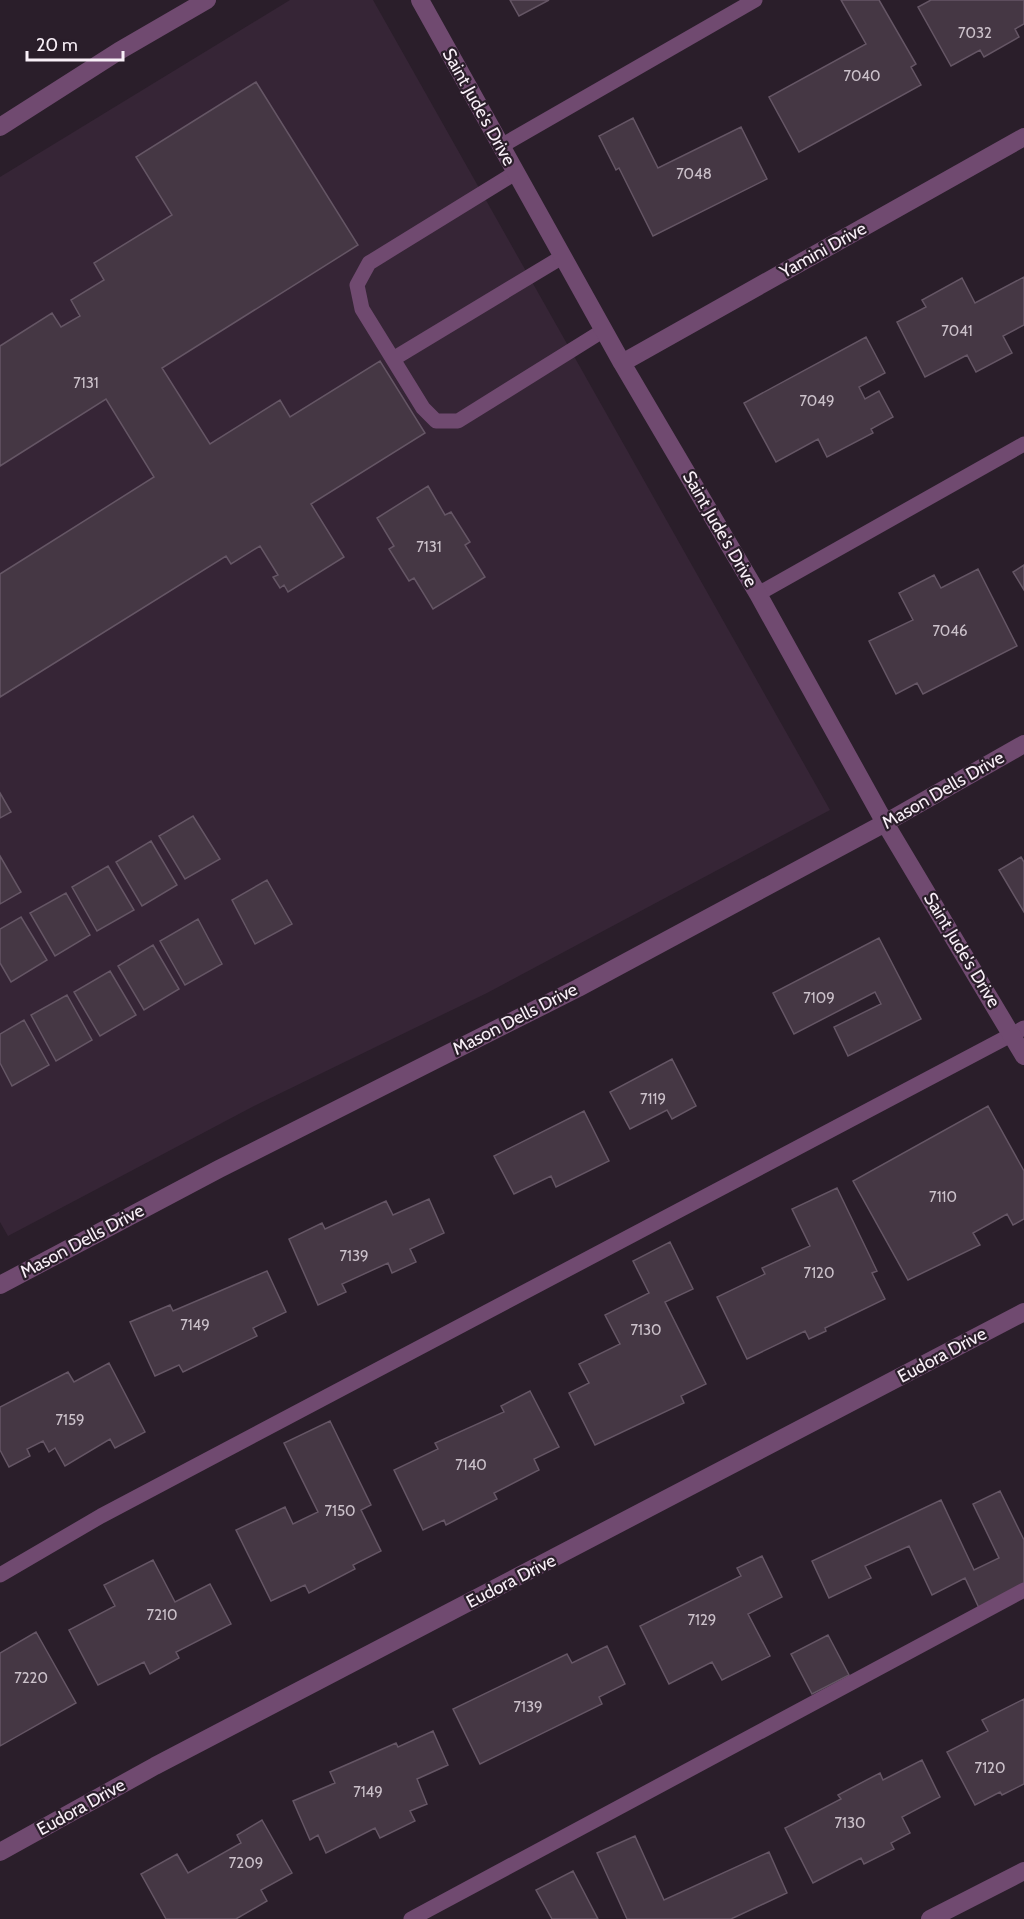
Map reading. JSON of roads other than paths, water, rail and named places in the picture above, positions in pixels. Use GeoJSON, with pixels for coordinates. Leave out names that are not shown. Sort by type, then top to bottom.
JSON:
{"type":"FeatureCollection","features":[{"type":"Feature","properties":{"kind":"street"},"geometry":{"type":"LineString","coordinates":[[0,127],[119,51],[207,0]]}},
{"type":"Feature","properties":{"kind":"street","name":"Saint Jude's Drive"},"geometry":{"type":"LineString","coordinates":[[420,0],[562,257],[758,594],[885,823],[1018,1032],[1024,1056]]}},
{"type":"Feature","properties":{"kind":"street","name":"Yamini Drive"},"geometry":{"type":"LineString","coordinates":[[622,363],[1024,137]]}},
{"type":"Feature","properties":{"kind":"street","name":"Mason Dells Drive"},"geometry":{"type":"LineString","coordinates":[[0,1285],[219,1169],[578,988],[885,823],[1024,744]]}},
{"type":"Feature","properties":{"kind":"street","name":"Eudora Drive"},"geometry":{"type":"LineString","coordinates":[[0,1852],[155,1766],[1024,1312]]}},
{"type":"Feature","properties":{"kind":"street"},"geometry":{"type":"LineString","coordinates":[[930,1919],[1024,1871]]}},
{"type":"Feature","properties":{"kind":"lane"},"geometry":{"type":"LineString","coordinates":[[501,146],[755,0]]}},
{"type":"Feature","properties":{"kind":"lane"},"geometry":{"type":"LineString","coordinates":[[515,173],[369,263],[357,285],[362,309],[423,408],[436,421],[458,421],[604,330]]}},
{"type":"Feature","properties":{"kind":"lane"},"geometry":{"type":"LineString","coordinates":[[393,359],[562,257]]}},
{"type":"Feature","properties":{"kind":"lane"},"geometry":{"type":"LineString","coordinates":[[758,594],[1024,444]]}},
{"type":"Feature","properties":{"kind":"lane"},"geometry":{"type":"LineString","coordinates":[[0,1575],[101,1516],[1018,1032]]}},
{"type":"Feature","properties":{"kind":"lane"},"geometry":{"type":"LineString","coordinates":[[411,1919],[1024,1590]]}}]}
